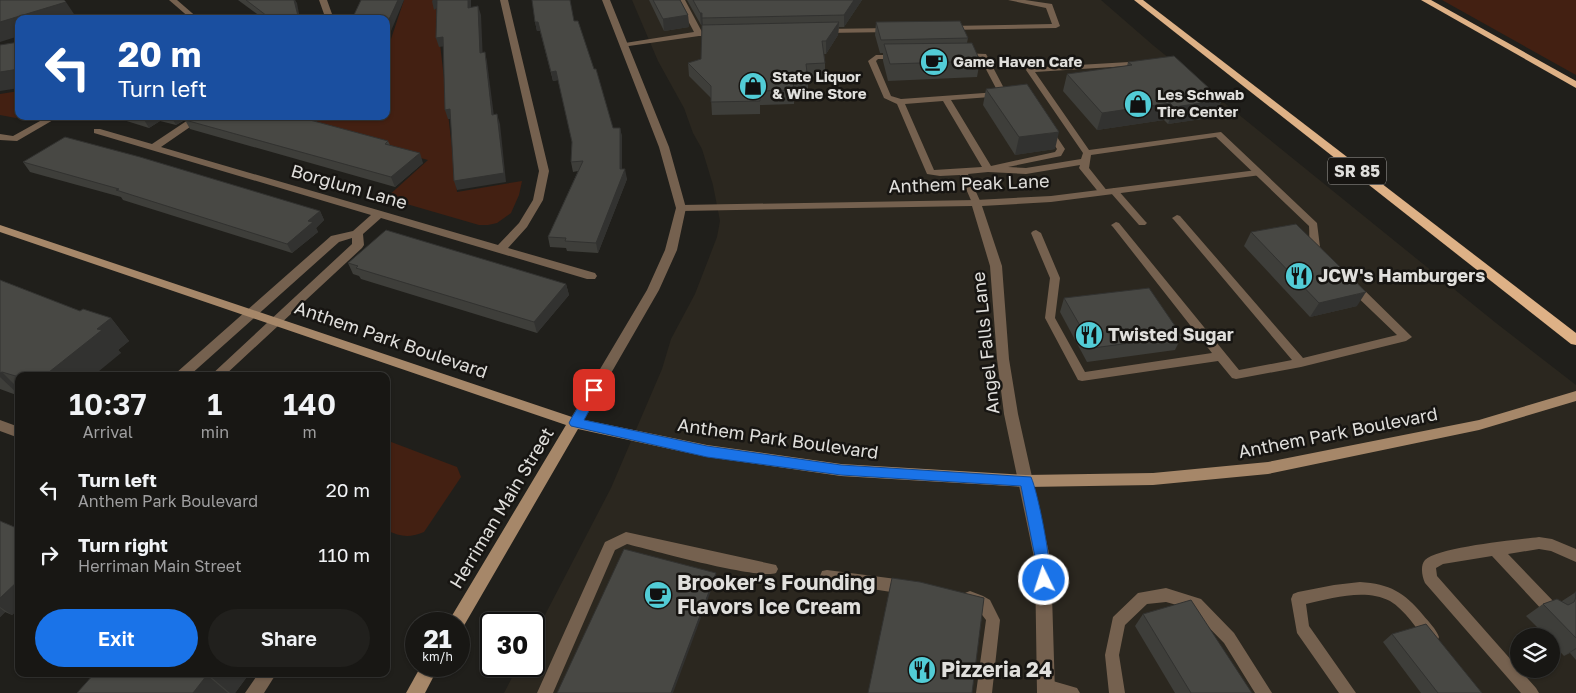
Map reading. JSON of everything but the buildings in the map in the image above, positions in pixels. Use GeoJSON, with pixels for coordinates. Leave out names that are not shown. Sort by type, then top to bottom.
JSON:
{"type":"FeatureCollection","features":[{"type":"Feature","properties":{"kind":"highway","name":"SR 85"},"geometry":{"type":"LineString","coordinates":[[1138,0],[1576,340]]}},
{"type":"Feature","properties":{"kind":"highway"},"geometry":{"type":"LineString","coordinates":[[1425,0],[1576,85]]}},
{"type":"Feature","properties":{"kind":"main road","name":"Anthem Park Boulevard"},"geometry":{"type":"LineString","coordinates":[[0,228],[576,423],[707,452],[841,470],[1026,481],[1152,479],[1268,468],[1479,425],[1576,396]]}},
{"type":"Feature","properties":{"kind":"main road","name":"Herriman Main Street"},"geometry":{"type":"LineString","coordinates":[[463,612],[576,423]]}},
{"type":"Feature","properties":{"kind":"main road"},"geometry":{"type":"LineString","coordinates":[[415,693],[424,677]]}},
{"type":"Feature","properties":{"kind":"street"},"geometry":{"type":"LineString","coordinates":[[323,0],[328,15]]}},
{"type":"Feature","properties":{"kind":"street"},"geometry":{"type":"LineString","coordinates":[[500,250],[523,225],[538,200],[544,171],[504,0]]}},
{"type":"Feature","properties":{"kind":"street","name":"Herriman Main Street"},"geometry":{"type":"LineString","coordinates":[[576,423],[653,290],[671,250],[681,208],[664,147],[606,0]]}},
{"type":"Feature","properties":{"kind":"street"},"geometry":{"type":"LineString","coordinates":[[152,148],[195,120]]}},
{"type":"Feature","properties":{"kind":"street","name":"Borglum Lane"},"geometry":{"type":"LineString","coordinates":[[97,131],[592,276]]}},
{"type":"Feature","properties":{"kind":"street","name":"Anthem Peak Lane"},"geometry":{"type":"LineString","coordinates":[[681,208],[976,203],[1051,199],[1257,173]]}},
{"type":"Feature","properties":{"kind":"street","name":"Angel Falls Lane"},"geometry":{"type":"LineString","coordinates":[[976,203],[996,266],[1003,359],[1011,414],[1043,562],[1046,690]]}},
{"type":"Feature","properties":{"kind":"street"},"geometry":{"type":"LineString","coordinates":[[186,372],[334,239],[357,233],[379,214]]}},
{"type":"Feature","properties":{"kind":"street"},"geometry":{"type":"LineString","coordinates":[[220,372],[358,245],[357,233]]}},
{"type":"Feature","properties":{"kind":"street"},"geometry":{"type":"LineString","coordinates":[[0,425],[15,431]]}},
{"type":"Feature","properties":{"kind":"street"},"geometry":{"type":"LineString","coordinates":[[254,693],[266,677]]}},
{"type":"Feature","properties":{"kind":"lane"},"geometry":{"type":"LineString","coordinates":[[174,0],[191,15]]}},
{"type":"Feature","properties":{"kind":"lane"},"geometry":{"type":"LineString","coordinates":[[681,0],[699,34]]}},
{"type":"Feature","properties":{"kind":"lane"},"geometry":{"type":"LineString","coordinates":[[940,29],[1056,26],[1049,6],[1012,0]]}},
{"type":"Feature","properties":{"kind":"lane"},"geometry":{"type":"LineString","coordinates":[[815,32],[901,30]]}},
{"type":"Feature","properties":{"kind":"lane"},"geometry":{"type":"LineString","coordinates":[[625,45],[699,34],[728,34]]}},
{"type":"Feature","properties":{"kind":"lane"},"geometry":{"type":"LineString","coordinates":[[955,55],[983,56],[1003,94]]}},
{"type":"Feature","properties":{"kind":"lane"},"geometry":{"type":"LineString","coordinates":[[906,56],[876,57],[872,62],[888,98],[900,102],[1013,93]]}},
{"type":"Feature","properties":{"kind":"lane"},"geometry":{"type":"LineString","coordinates":[[1142,223],[1084,168],[1087,157],[1030,70],[1146,63]]}},
{"type":"Feature","properties":{"kind":"lane"},"geometry":{"type":"LineString","coordinates":[[946,99],[988,169]]}},
{"type":"Feature","properties":{"kind":"lane"},"geometry":{"type":"LineString","coordinates":[[900,102],[930,172],[940,174],[988,169],[1058,154],[1061,149],[1044,124]]}},
{"type":"Feature","properties":{"kind":"lane"},"geometry":{"type":"LineString","coordinates":[[0,137],[14,139],[49,120]]}},
{"type":"Feature","properties":{"kind":"lane"},"geometry":{"type":"LineString","coordinates":[[988,169],[1026,171],[1087,157],[1218,134],[1257,173],[1314,224],[1315,248],[1329,262]]}},
{"type":"Feature","properties":{"kind":"lane"},"geometry":{"type":"LineString","coordinates":[[963,172],[976,203]]}},
{"type":"Feature","properties":{"kind":"lane"},"geometry":{"type":"LineString","coordinates":[[1177,218],[1301,363]]}},
{"type":"Feature","properties":{"kind":"lane"},"geometry":{"type":"LineString","coordinates":[[1116,225],[1236,375],[1301,363],[1406,337],[1343,276]]}},
{"type":"Feature","properties":{"kind":"lane"},"geometry":{"type":"LineString","coordinates":[[1036,233],[1055,278],[1050,318],[1082,377],[1220,356]]}},
{"type":"Feature","properties":{"kind":"lane"},"geometry":{"type":"LineString","coordinates":[[545,693],[610,546],[626,538],[734,563],[771,569]]}},
{"type":"Feature","properties":{"kind":"lane"},"geometry":{"type":"LineString","coordinates":[[1531,693],[1430,578],[1429,565],[1440,558],[1539,543],[1552,545],[1576,556]]}},
{"type":"Feature","properties":{"kind":"lane"},"geometry":{"type":"LineString","coordinates":[[1495,550],[1550,608]]}},
{"type":"Feature","properties":{"kind":"lane"},"geometry":{"type":"LineString","coordinates":[[827,576],[918,590]]}},
{"type":"Feature","properties":{"kind":"lane"},"geometry":{"type":"LineString","coordinates":[[1348,693],[1302,628],[1298,599],[1335,591],[1370,590],[1396,598],[1442,649]]}},
{"type":"Feature","properties":{"kind":"lane"},"geometry":{"type":"LineString","coordinates":[[1117,693],[1112,655],[1118,622],[1143,598],[1166,595],[1196,604],[1229,638],[1264,693]]}},
{"type":"Feature","properties":{"kind":"lane"},"geometry":{"type":"LineString","coordinates":[[957,596],[976,599],[990,610],[993,620],[984,693]]}},
{"type":"Feature","properties":{"kind":"lane"},"geometry":{"type":"LineString","coordinates":[[1046,690],[1072,693]]}},
{"type":"Feature","properties":{"kind":"shaded area"},"geometry":{"type":"Polygon","coordinates":[[[404,0],[435,0],[457,192],[522,181],[519,195],[511,213],[497,223],[479,225],[386,198],[428,160],[280,120],[390,120],[390,42],[404,0]]]}},
{"type":"Feature","properties":{"kind":"shaded area"},"geometry":{"type":"Polygon","coordinates":[[[632,0],[1101,0],[1154,46],[1496,323],[1576,385],[1576,693],[504,693],[512,677],[545,677],[545,615],[611,488],[662,369],[671,339],[695,294],[717,237],[720,221],[713,185],[702,149],[693,133],[684,108],[658,61],[632,0]]]}},
{"type":"Feature","properties":{"kind":"shaded area"},"geometry":{"type":"Polygon","coordinates":[[[1442,0],[1576,0],[1576,75],[1442,0]]]}},
{"type":"Feature","properties":{"kind":"shaded area"},"geometry":{"type":"Polygon","coordinates":[[[15,92],[15,118],[0,115],[0,94],[15,92]]]}},
{"type":"Feature","properties":{"kind":"shaded area"},"geometry":{"type":"Polygon","coordinates":[[[390,442],[457,467],[461,477],[424,532],[405,536],[390,532],[390,442]]]}},
{"type":"Feature","properties":{"kind":"place","name":"Game Haven Cafe"},"geometry":{"type":"Point","coordinates":[934,62]}},
{"type":"Feature","properties":{"kind":"place","name":"State Liquor & Wine Store"},"geometry":{"type":"Point","coordinates":[753,86]}},
{"type":"Feature","properties":{"kind":"place","name":"Les Schwab Tire Center"},"geometry":{"type":"Point","coordinates":[1138,104]}},
{"type":"Feature","properties":{"kind":"place","name":"JCW's Hamburgers"},"geometry":{"type":"Point","coordinates":[1299,276]}},
{"type":"Feature","properties":{"kind":"place","name":"Twisted Sugar"},"geometry":{"type":"Point","coordinates":[1089,335]}},
{"type":"Feature","properties":{"kind":"place","name":"Brooker’s Founding Flavors Ice Cream"},"geometry":{"type":"Point","coordinates":[658,595]}},
{"type":"Feature","properties":{"kind":"place","name":"Pizzeria 24"},"geometry":{"type":"Point","coordinates":[922,670]}},
{"type":"Feature","properties":{"kind":"route"},"geometry":{"type":"LineString","coordinates":[[594,390],[576,423],[707,452],[841,470],[1026,481],[1043,562],[1044,580]]}}]}
